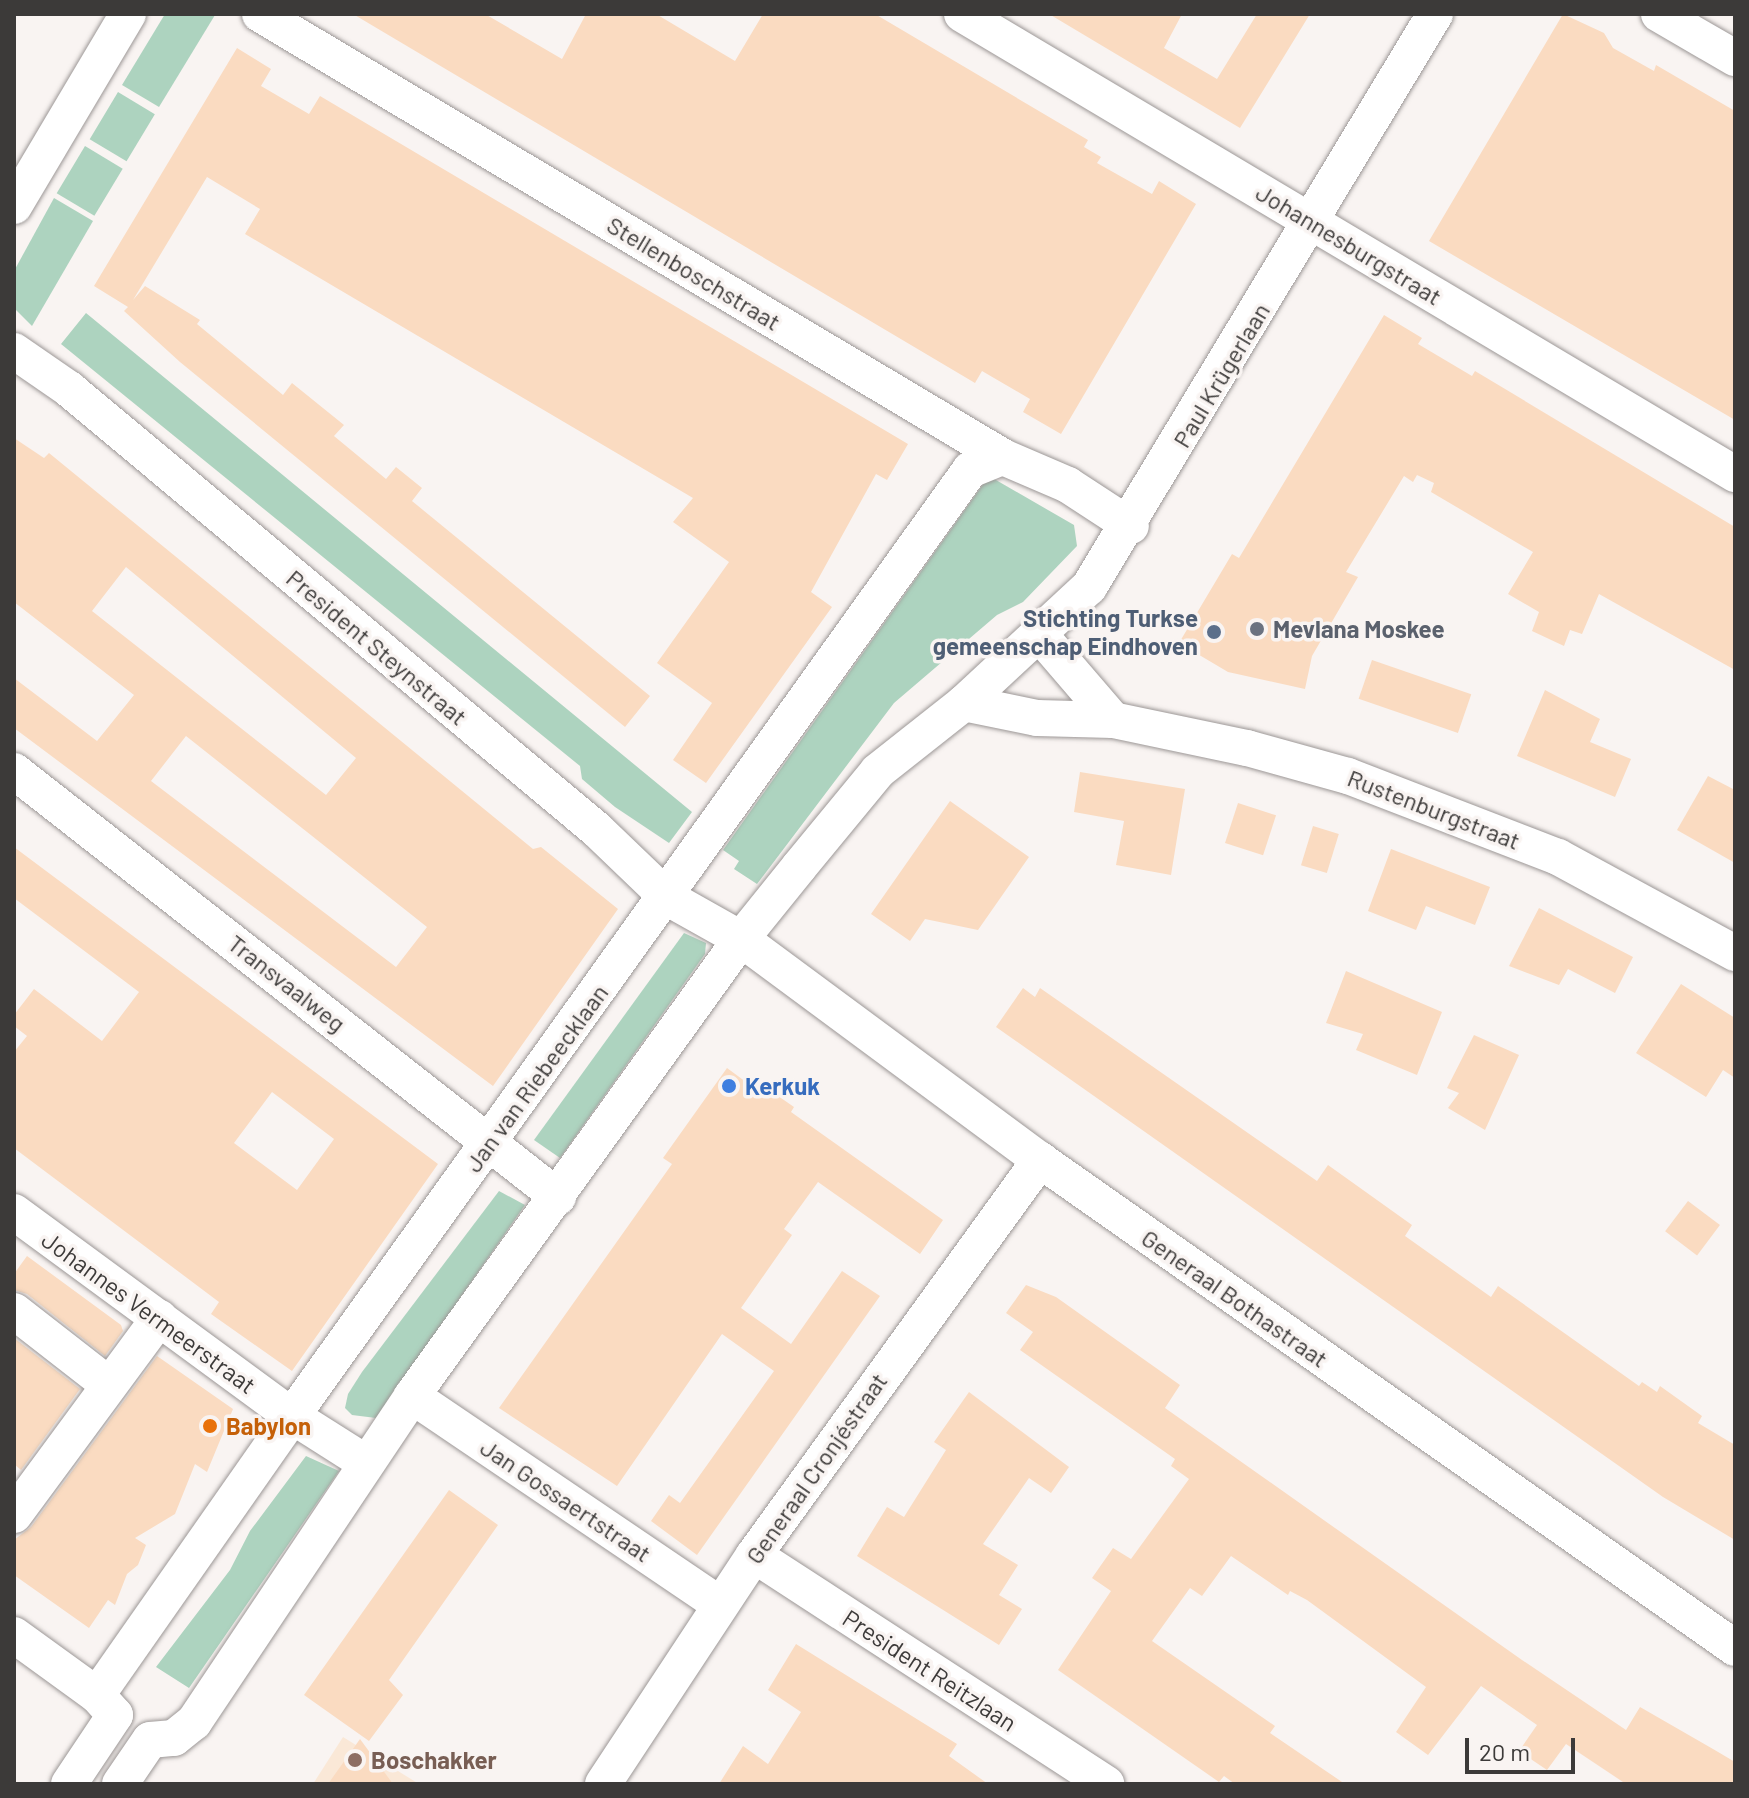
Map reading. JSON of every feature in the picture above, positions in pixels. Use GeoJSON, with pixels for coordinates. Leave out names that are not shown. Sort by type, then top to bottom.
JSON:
{"type":"FeatureCollection","features":[{"type":"Feature","properties":{"kind":"street"},"geometry":{"type":"LineString","coordinates":[[14,206],[128,14]]}},
{"type":"Feature","properties":{"kind":"street","name":"Stellenboschstraat"},"geometry":{"type":"LineString","coordinates":[[260,14],[1003,457],[1068,485],[1131,526]]}},
{"type":"Feature","properties":{"kind":"street","name":"Johannesburgstraat"},"geometry":{"type":"LineString","coordinates":[[962,14],[1735,474]]}},
{"type":"Feature","properties":{"kind":"street","name":"Paul Krügerlaan"},"geometry":{"type":"LineString","coordinates":[[964,703],[1089,587],[1131,526],[1435,14]]}},
{"type":"Feature","properties":{"kind":"street"},"geometry":{"type":"LineString","coordinates":[[1659,14],[1735,58]]}},
{"type":"Feature","properties":{"kind":"street","name":"President Steynstraat"},"geometry":{"type":"LineString","coordinates":[[14,351],[69,389],[596,829],[668,898],[741,939]]}},
{"type":"Feature","properties":{"kind":"street","name":"Jan van Riebeecklaan"},"geometry":{"type":"LineString","coordinates":[[69,1784],[106,1705],[292,1416],[489,1140],[668,898],[970,470],[1003,457]]}},
{"type":"Feature","properties":{"kind":"street"},"geometry":{"type":"LineString","coordinates":[[1040,635],[1113,720]]}},
{"type":"Feature","properties":{"kind":"street"},"geometry":{"type":"LineString","coordinates":[[14,1635],[150,1740],[174,1738],[194,1722],[412,1396],[741,939],[878,771],[964,703]]}},
{"type":"Feature","properties":{"kind":"street","name":"Rustenburgstraat"},"geometry":{"type":"LineString","coordinates":[[964,703],[1037,718],[1113,720],[1247,748],[1400,793],[1558,857],[1735,953]]}},
{"type":"Feature","properties":{"kind":"street","name":"Transvaalweg"},"geometry":{"type":"LineString","coordinates":[[14,771],[558,1197]]}},
{"type":"Feature","properties":{"kind":"street","name":"Generaal Bothastraat"},"geometry":{"type":"LineString","coordinates":[[741,939],[1040,1160],[1735,1648]]}},
{"type":"Feature","properties":{"kind":"street","name":"Generaal Cronjéstraat"},"geometry":{"type":"LineString","coordinates":[[603,1784],[719,1604],[1040,1160]]}},
{"type":"Feature","properties":{"kind":"street","name":"Johannes Vermeerstraat"},"geometry":{"type":"LineString","coordinates":[[14,1212],[292,1416],[366,1463]]}},
{"type":"Feature","properties":{"kind":"street"},"geometry":{"type":"LineString","coordinates":[[14,1311],[109,1385]]}},
{"type":"Feature","properties":{"kind":"street"},"geometry":{"type":"LineString","coordinates":[[18,1500],[159,1318]]}},
{"type":"Feature","properties":{"kind":"street","name":"Jan Gossaertstraat"},"geometry":{"type":"LineString","coordinates":[[412,1396],[719,1604]]}},
{"type":"Feature","properties":{"kind":"street","name":"President Reitzlaan"},"geometry":{"type":"LineString","coordinates":[[754,1555],[1106,1784]]}},
{"type":"Feature","properties":{"kind":"street"},"geometry":{"type":"LineString","coordinates":[[120,1784],[150,1740]]}},
{"type":"Feature","properties":{"kind":"shaded area","name":"Boschakker"},"geometry":{"type":"Polygon","coordinates":[[[343,1737],[419,1784],[313,1784],[343,1737]]]}},
{"type":"Feature","properties":{"kind":"green space"},"geometry":{"type":"Polygon","coordinates":[[[165,14],[215,15],[159,107],[122,85],[165,14]]]}},
{"type":"Feature","properties":{"kind":"green space"},"geometry":{"type":"Polygon","coordinates":[[[118,92],[155,114],[127,161],[90,139],[118,92]]]}},
{"type":"Feature","properties":{"kind":"green space"},"geometry":{"type":"Polygon","coordinates":[[[85,146],[123,169],[94,216],[57,193],[85,146]]]}},
{"type":"Feature","properties":{"kind":"green space"},"geometry":{"type":"Polygon","coordinates":[[[54,198],[93,221],[32,326],[14,308],[14,271],[54,198]]]}},
{"type":"Feature","properties":{"kind":"green space"},"geometry":{"type":"Polygon","coordinates":[[[86,313],[692,812],[669,843],[615,807],[582,779],[580,766],[61,344],[86,313]]]}},
{"type":"Feature","properties":{"kind":"green space"},"geometry":{"type":"Polygon","coordinates":[[[989,476],[1074,525],[1077,546],[1023,602],[997,615],[894,703],[757,884],[734,869],[739,861],[723,850],[989,476]]]}},
{"type":"Feature","properties":{"kind":"green space"},"geometry":{"type":"Polygon","coordinates":[[[684,933],[706,943],[705,954],[560,1158],[534,1140],[684,933]]]}},
{"type":"Feature","properties":{"kind":"green space"},"geometry":{"type":"Polygon","coordinates":[[[499,1191],[525,1205],[376,1418],[352,1415],[345,1408],[348,1394],[362,1372],[499,1191]]]}},
{"type":"Feature","properties":{"kind":"green space"},"geometry":{"type":"Polygon","coordinates":[[[306,1456],[339,1471],[189,1688],[156,1667],[230,1570],[250,1531],[306,1456]]]}},
{"type":"Feature","properties":{"kind":"building"},"geometry":{"type":"Polygon","coordinates":[[[353,14],[485,14],[562,59],[586,14],[656,14],[735,61],[763,14],[875,14],[1088,140],[1084,147],[1101,157],[1097,163],[1152,194],[1159,181],[1196,204],[1061,434],[1023,412],[1030,399],[982,371],[975,383],[353,14]]]}},
{"type":"Feature","properties":{"kind":"building"},"geometry":{"type":"Polygon","coordinates":[[[1049,14],[1182,14],[1164,48],[1217,79],[1257,14],[1310,14],[1240,128],[1049,14]]]}},
{"type":"Feature","properties":{"kind":"building"},"geometry":{"type":"Polygon","coordinates":[[[1563,14],[1604,33],[1613,48],[1654,71],[1656,65],[1735,111],[1735,420],[1429,241],[1563,14]]]}},
{"type":"Feature","properties":{"kind":"building"},"geometry":{"type":"Polygon","coordinates":[[[237,48],[271,69],[261,86],[309,114],[320,96],[908,444],[887,480],[876,474],[811,592],[832,607],[706,783],[673,760],[712,703],[657,663],[729,562],[673,522],[693,498],[245,234],[260,209],[207,177],[133,300],[145,286],[200,320],[197,324],[283,395],[292,383],[344,425],[334,436],[386,479],[396,467],[422,488],[412,501],[650,696],[625,727],[180,362],[124,311],[128,307],[94,286],[237,48]]]}},
{"type":"Feature","properties":{"kind":"building"},"geometry":{"type":"Polygon","coordinates":[[[1384,315],[1422,338],[1418,344],[1472,376],[1475,371],[1735,527],[1735,670],[1599,594],[1582,634],[1570,630],[1564,646],[1532,631],[1539,612],[1508,594],[1533,552],[1431,492],[1434,483],[1417,475],[1413,482],[1404,476],[1346,572],[1358,577],[1312,656],[1305,689],[1228,672],[1179,643],[1232,554],[1239,558],[1384,315]]]}},
{"type":"Feature","properties":{"kind":"building"},"geometry":{"type":"Polygon","coordinates":[[[14,438],[44,458],[49,453],[533,849],[541,847],[618,909],[493,1086],[14,728],[14,678],[97,741],[134,695],[14,602],[14,438]],[[126,567],[92,611],[326,795],[356,758],[126,567]],[[186,736],[151,781],[396,967],[427,927],[186,736]]]}},
{"type":"Feature","properties":{"kind":"building"},"geometry":{"type":"Polygon","coordinates":[[[1372,660],[1471,694],[1458,733],[1359,699],[1372,660]]]}},
{"type":"Feature","properties":{"kind":"building"},"geometry":{"type":"Polygon","coordinates":[[[1545,690],[1600,719],[1590,742],[1631,759],[1615,797],[1517,756],[1545,690]]]}},
{"type":"Feature","properties":{"kind":"building"},"geometry":{"type":"Polygon","coordinates":[[[1080,772],[1185,789],[1171,875],[1116,865],[1124,821],[1074,812],[1080,772]]]}},
{"type":"Feature","properties":{"kind":"building"},"geometry":{"type":"Polygon","coordinates":[[[1708,776],[1735,790],[1735,863],[1677,830],[1708,776]]]}},
{"type":"Feature","properties":{"kind":"building"},"geometry":{"type":"Polygon","coordinates":[[[950,801],[1029,857],[978,930],[925,919],[910,941],[871,914],[950,801]]]}},
{"type":"Feature","properties":{"kind":"building"},"geometry":{"type":"Polygon","coordinates":[[[1238,803],[1276,815],[1263,855],[1225,843],[1238,803]]]}},
{"type":"Feature","properties":{"kind":"building"},"geometry":{"type":"Polygon","coordinates":[[[1313,826],[1339,834],[1327,873],[1301,865],[1313,826]]]}},
{"type":"Feature","properties":{"kind":"building"},"geometry":{"type":"Polygon","coordinates":[[[14,847],[438,1164],[292,1371],[211,1314],[219,1302],[14,1148],[14,1052],[27,1036],[14,1026],[14,1015],[34,989],[102,1041],[139,992],[14,898],[14,847]],[[272,1092],[234,1143],[297,1190],[334,1139],[272,1092]]]}},
{"type":"Feature","properties":{"kind":"building"},"geometry":{"type":"Polygon","coordinates":[[[1391,849],[1490,887],[1475,925],[1426,906],[1416,930],[1368,911],[1391,849]]]}},
{"type":"Feature","properties":{"kind":"building"},"geometry":{"type":"Polygon","coordinates":[[[1539,908],[1633,957],[1615,993],[1568,969],[1559,985],[1509,966],[1539,908]]]}},
{"type":"Feature","properties":{"kind":"building"},"geometry":{"type":"Polygon","coordinates":[[[1346,971],[1442,1012],[1417,1075],[1356,1050],[1363,1034],[1326,1023],[1346,971]]]}},
{"type":"Feature","properties":{"kind":"building"},"geometry":{"type":"Polygon","coordinates":[[[1681,984],[1735,1018],[1735,1078],[1723,1070],[1706,1097],[1636,1053],[1681,984]]]}},
{"type":"Feature","properties":{"kind":"building"},"geometry":{"type":"Polygon","coordinates":[[[1023,988],[1035,997],[1040,988],[1317,1181],[1328,1165],[1412,1225],[1405,1236],[1491,1297],[1498,1286],[1639,1386],[1642,1382],[1657,1392],[1660,1386],[1702,1416],[1698,1423],[1735,1445],[1735,1540],[1663,1497],[996,1027],[1023,988]]]}},
{"type":"Feature","properties":{"kind":"building"},"geometry":{"type":"Polygon","coordinates":[[[1474,1035],[1519,1055],[1485,1130],[1448,1108],[1459,1093],[1447,1088],[1474,1035]]]}},
{"type":"Feature","properties":{"kind":"building"},"geometry":{"type":"Polygon","coordinates":[[[727,1068],[746,1082],[751,1077],[794,1107],[791,1112],[943,1220],[920,1254],[818,1182],[784,1229],[792,1235],[741,1308],[791,1344],[842,1271],[880,1296],[697,1555],[651,1521],[669,1495],[680,1503],[774,1371],[722,1334],[617,1486],[499,1408],[672,1164],[663,1158],[727,1068]]]}},
{"type":"Feature","properties":{"kind":"building"},"geometry":{"type":"Polygon","coordinates":[[[1688,1201],[1720,1225],[1697,1255],[1665,1231],[1688,1201]]]}},
{"type":"Feature","properties":{"kind":"building"},"geometry":{"type":"Polygon","coordinates":[[[27,1256],[121,1325],[123,1331],[105,1356],[27,1294],[14,1290],[14,1274],[27,1256]]]}},
{"type":"Feature","properties":{"kind":"building"},"geometry":{"type":"Polygon","coordinates":[[[1026,1285],[1056,1297],[1180,1385],[1165,1408],[1522,1660],[1626,1730],[1640,1707],[1713,1749],[1735,1762],[1735,1784],[1626,1784],[1566,1744],[1547,1770],[1519,1751],[1537,1725],[1481,1686],[1428,1755],[1396,1732],[1426,1687],[1307,1600],[1290,1591],[1288,1595],[1231,1556],[1202,1596],[1190,1588],[1152,1641],[1275,1726],[1270,1733],[1345,1784],[1235,1784],[1224,1776],[1219,1782],[1058,1670],[1111,1591],[1092,1578],[1113,1548],[1131,1559],[1189,1479],[1171,1466],[1175,1459],[1020,1350],[1033,1332],[1006,1313],[1026,1285]]]}},
{"type":"Feature","properties":{"kind":"building"},"geometry":{"type":"Polygon","coordinates":[[[14,1338],[80,1389],[21,1470],[14,1464],[14,1338]]]}},
{"type":"Feature","properties":{"kind":"building"},"geometry":{"type":"Polygon","coordinates":[[[157,1356],[233,1409],[207,1472],[195,1464],[175,1514],[135,1538],[146,1545],[138,1565],[127,1574],[115,1605],[108,1600],[89,1628],[14,1575],[14,1540],[31,1527],[157,1356]]]}},
{"type":"Feature","properties":{"kind":"building"},"geometry":{"type":"Polygon","coordinates":[[[969,1392],[1069,1467],[1051,1493],[1029,1478],[983,1544],[1018,1565],[999,1595],[1022,1609],[999,1645],[857,1556],[887,1507],[904,1517],[946,1450],[934,1442],[969,1392]]]}},
{"type":"Feature","properties":{"kind":"building"},"geometry":{"type":"Polygon","coordinates":[[[449,1490],[498,1525],[389,1680],[403,1695],[369,1741],[304,1695],[449,1490]]]}},
{"type":"Feature","properties":{"kind":"building"},"geometry":{"type":"Polygon","coordinates":[[[796,1644],[957,1744],[949,1756],[988,1784],[719,1784],[743,1746],[768,1764],[801,1712],[768,1690],[796,1644]]]}},
{"type":"Feature","properties":{"kind":"building"},"geometry":{"type":"Polygon","coordinates":[[[360,1739],[393,1784],[328,1784],[360,1739]]]}},
{"type":"Feature","properties":{"kind":"place","name":"Mevlana Moskee"},"geometry":{"type":"Point","coordinates":[1257,629]}},
{"type":"Feature","properties":{"kind":"place","name":"Stichting Turkse gemeenschap Eindhoven"},"geometry":{"type":"Point","coordinates":[1214,632]}},
{"type":"Feature","properties":{"kind":"place","name":"Kerkuk"},"geometry":{"type":"Point","coordinates":[729,1086]}},
{"type":"Feature","properties":{"kind":"place","name":"Babylon"},"geometry":{"type":"Point","coordinates":[210,1426]}},
{"type":"Feature","properties":{"kind":"place","name":"Boschakker"},"geometry":{"type":"Point","coordinates":[355,1760]}}]}
